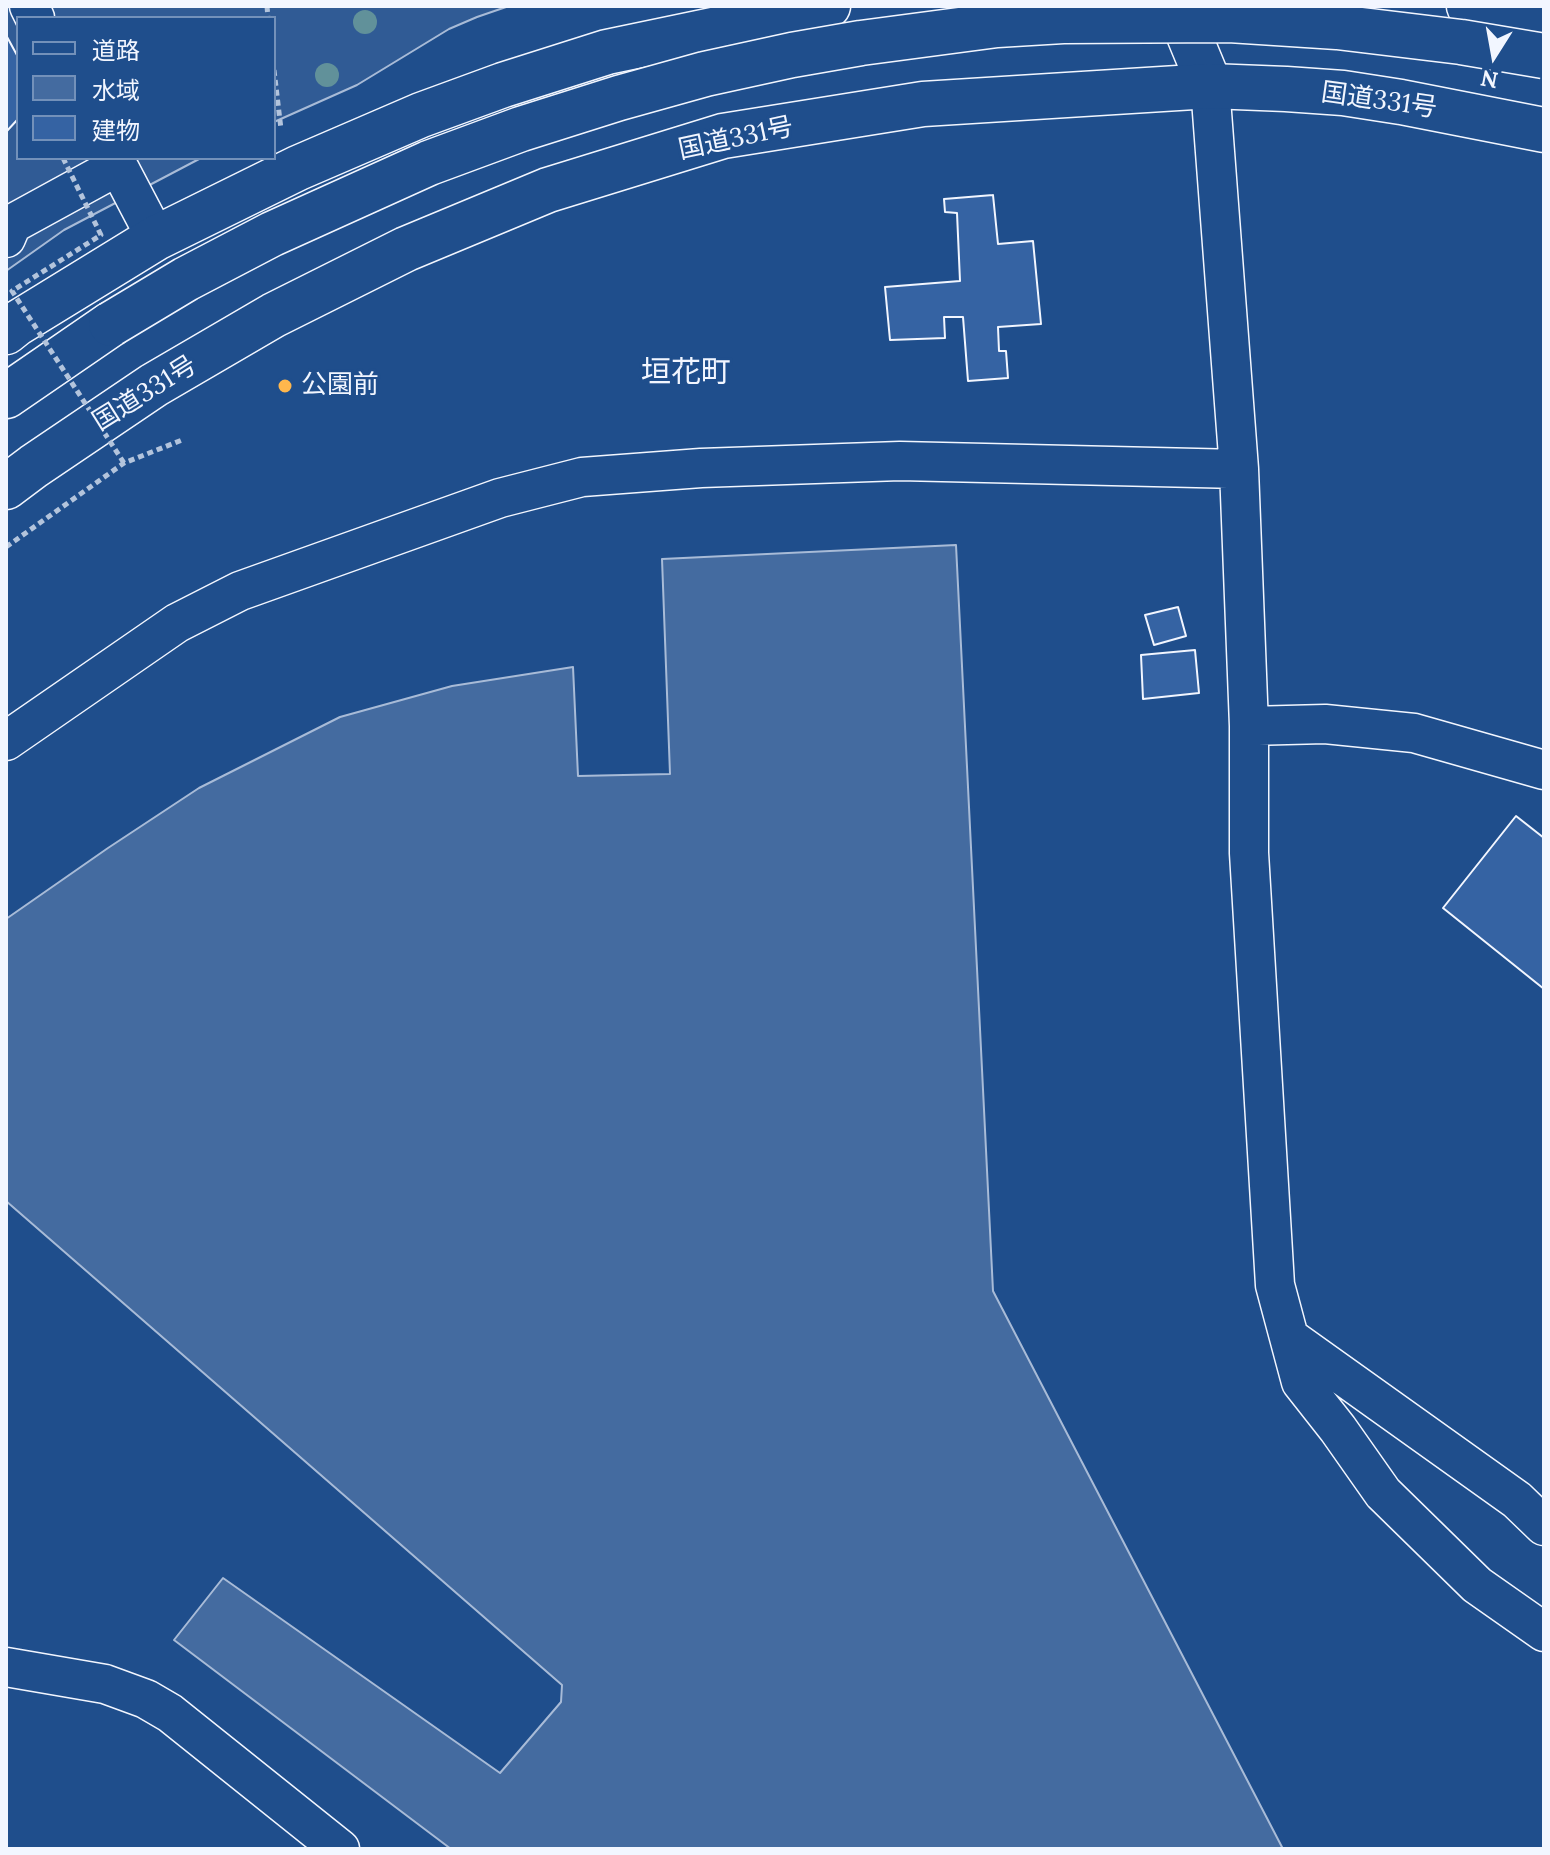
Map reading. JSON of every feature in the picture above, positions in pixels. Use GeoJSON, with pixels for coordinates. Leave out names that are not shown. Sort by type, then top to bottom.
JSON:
{"type":"FeatureCollection","features":[{"type":"Feature","properties":{"kind":"main road"},"geometry":{"type":"LineString","coordinates":[[6,332],[156,238],[298,168],[421,115],[607,52],[828,6]]}},
{"type":"Feature","properties":{"kind":"main road"},"geometry":{"type":"LineString","coordinates":[[1177,6],[1210,86]]}},
{"type":"Feature","properties":{"kind":"main road"},"geometry":{"type":"LineString","coordinates":[[1206,6],[1210,86]]}},
{"type":"Feature","properties":{"kind":"main road"},"geometry":{"type":"LineString","coordinates":[[1469,6],[1544,17]]}},
{"type":"Feature","properties":{"kind":"main road"},"geometry":{"type":"LineString","coordinates":[[6,396],[111,324],[186,279],[272,234],[429,163],[570,113],[749,63],[861,43],[997,25],[1063,21],[1229,20],[1337,27],[1544,56]]}},
{"type":"Feature","properties":{"kind":"main road","name":"国道331号"},"geometry":{"type":"LineString","coordinates":[[6,487],[154,385],[274,315],[406,249],[548,190],[723,136],[923,104],[1210,86],[1343,93],[1544,130]]}},
{"type":"Feature","properties":{"kind":"lane"},"geometry":{"type":"LineString","coordinates":[[1210,86],[1239,469],[1249,726],[1249,853],[1275,1285],[1301,1382],[1383,1493],[1477,1585],[1544,1632]]}},
{"type":"Feature","properties":{"kind":"lane"},"geometry":{"type":"LineString","coordinates":[[6,238],[12,224],[116,162],[156,238]]}},
{"type":"Feature","properties":{"kind":"lane"},"geometry":{"type":"LineString","coordinates":[[6,741],[177,623],[240,591],[500,498],[582,477],[701,468],[900,461],[1239,469]]}},
{"type":"Feature","properties":{"kind":"lane"},"geometry":{"type":"LineString","coordinates":[[1249,726],[1325,724],[1414,733],[1544,770]]}},
{"type":"Feature","properties":{"kind":"lane"},"geometry":{"type":"LineString","coordinates":[[1290,1338],[1517,1500],[1544,1526]]}},
{"type":"Feature","properties":{"kind":"lane"},"geometry":{"type":"LineString","coordinates":[[6,1667],[105,1684],[146,1699],[170,1713],[340,1849]]}},
{"type":"Feature","properties":{"kind":"path"},"geometry":{"type":"LineString","coordinates":[[276,87],[281,129]]}},
{"type":"Feature","properties":{"kind":"path"},"geometry":{"type":"LineString","coordinates":[[64,160],[101,235],[12,291],[124,463]]}},
{"type":"Feature","properties":{"kind":"path"},"geometry":{"type":"LineString","coordinates":[[6,547],[124,463],[182,440]]}},
{"type":"Feature","properties":{"kind":"shaded area"},"geometry":{"type":"Polygon","coordinates":[[[6,6],[509,6],[449,29],[357,85],[276,121],[276,16],[16,16],[16,160],[197,160],[64,230],[6,271],[6,6]]]}},
{"type":"Feature","properties":{"kind":"water"},"geometry":{"type":"Polygon","coordinates":[[[956,545],[993,1291],[1283,1849],[451,1849],[174,1640],[223,1578],[500,1773],[561,1702],[562,1685],[6,1201],[6,919],[199,788],[340,717],[452,686],[573,667],[578,776],[670,774],[662,559],[956,545]]]}},
{"type":"Feature","properties":{"kind":"building"},"geometry":{"type":"Polygon","coordinates":[[[6,35],[16,53],[16,121],[6,132],[6,35]]]}},
{"type":"Feature","properties":{"kind":"building"},"geometry":{"type":"Polygon","coordinates":[[[993,195],[998,244],[1033,241],[1041,324],[998,327],[999,351],[1006,351],[1008,378],[968,381],[963,317],[944,317],[945,338],[890,340],[885,287],[960,281],[957,213],[945,212],[944,199],[993,195]]]}},
{"type":"Feature","properties":{"kind":"building"},"geometry":{"type":"Polygon","coordinates":[[[1178,607],[1186,636],[1154,645],[1145,615],[1178,607]]]}},
{"type":"Feature","properties":{"kind":"building"},"geometry":{"type":"Polygon","coordinates":[[[1195,650],[1199,693],[1143,699],[1141,655],[1195,650]]]}},
{"type":"Feature","properties":{"kind":"building"},"geometry":{"type":"Polygon","coordinates":[[[1516,816],[1544,838],[1544,989],[1443,908],[1516,816]]]}},
{"type":"Feature","properties":{"kind":"place","name":"公園前"},"geometry":{"type":"Point","coordinates":[285,386]}},
{"type":"Feature","properties":{"kind":"district","name":"垣花町"},"geometry":{"type":"Point","coordinates":[686,373]}}]}
